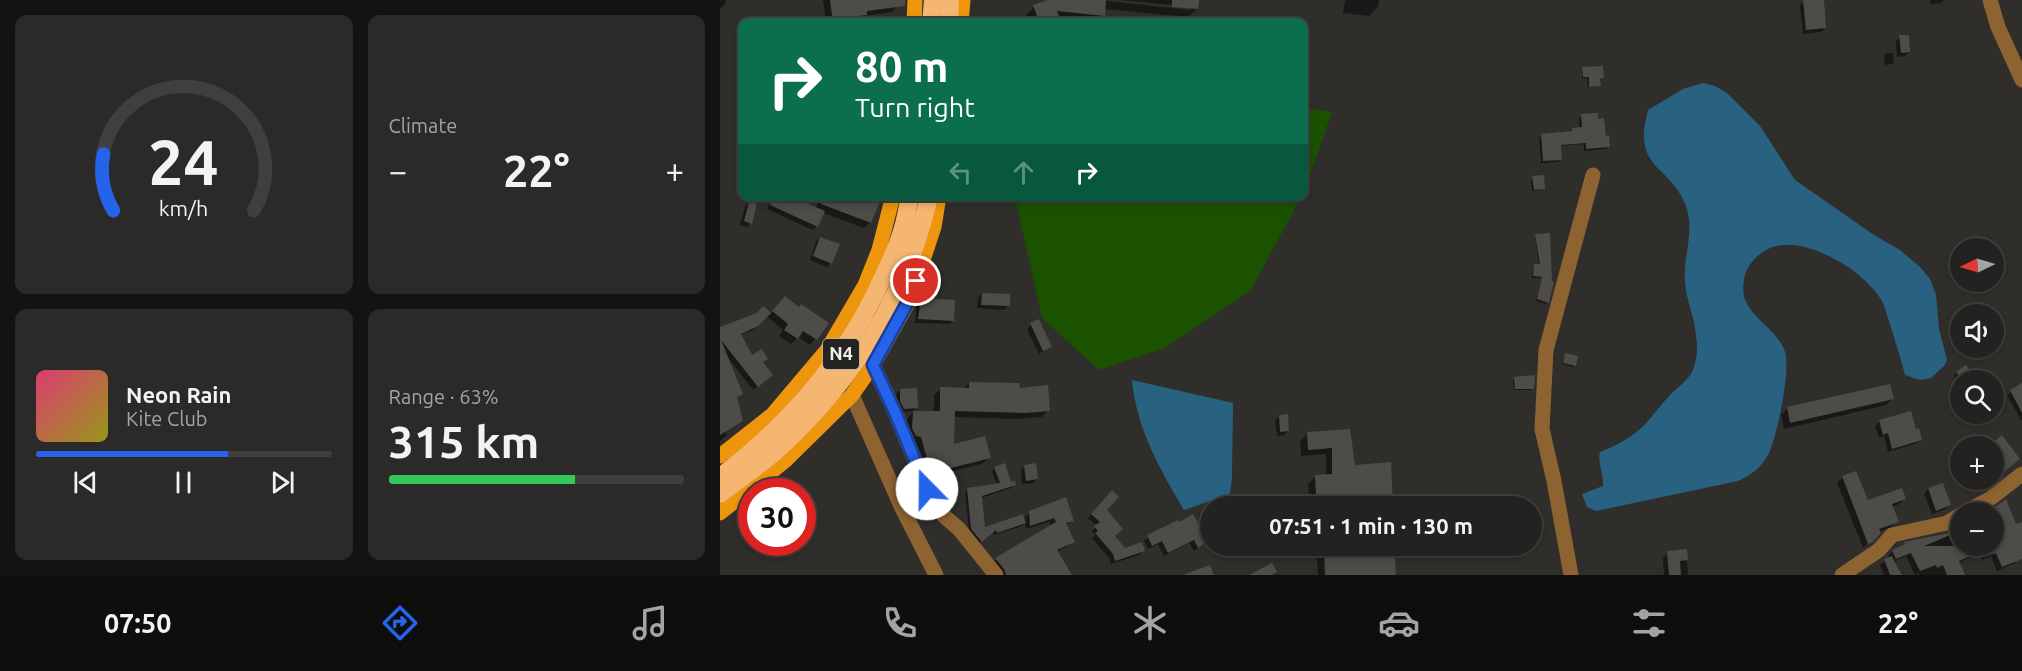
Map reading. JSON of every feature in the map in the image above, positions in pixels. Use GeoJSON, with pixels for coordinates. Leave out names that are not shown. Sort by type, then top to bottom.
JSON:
{"type":"FeatureCollection","features":[{"type":"Feature","properties":{"kind":"highway"},"geometry":{"type":"LineString","coordinates":[[931,18],[933,0]]}},
{"type":"Feature","properties":{"kind":"highway"},"geometry":{"type":"LineString","coordinates":[[949,18],[950,0]]}},
{"type":"Feature","properties":{"kind":"highway","name":"N4"},"geometry":{"type":"LineString","coordinates":[[720,477],[741,461],[795,411],[837,359],[867,311],[879,286],[900,237],[909,201]]}},
{"type":"Feature","properties":{"kind":"highway","name":"N4"},"geometry":{"type":"LineString","coordinates":[[720,494],[777,449],[836,390],[883,320],[899,289],[920,234],[928,201]]}},
{"type":"Feature","properties":{"kind":"main road"},"geometry":{"type":"LineString","coordinates":[[914,18],[915,0]]}},
{"type":"Feature","properties":{"kind":"main road"},"geometry":{"type":"LineString","coordinates":[[961,18],[963,0]]}},
{"type":"Feature","properties":{"kind":"main road"},"geometry":{"type":"LineString","coordinates":[[720,456],[772,415],[826,350],[865,285],[879,250],[892,201]]}},
{"type":"Feature","properties":{"kind":"main road"},"geometry":{"type":"LineString","coordinates":[[720,513],[785,461],[852,395],[873,365],[910,298],[934,227],[938,201]]}},
{"type":"Feature","properties":{"kind":"street"},"geometry":{"type":"LineString","coordinates":[[1990,0],[1998,27],[2022,80]]}},
{"type":"Feature","properties":{"kind":"street"},"geometry":{"type":"LineString","coordinates":[[1571,575],[1542,429],[1546,350],[1593,175]]}},
{"type":"Feature","properties":{"kind":"street"},"geometry":{"type":"LineString","coordinates":[[873,365],[927,489],[944,516],[959,529],[996,575]]}},
{"type":"Feature","properties":{"kind":"street"},"geometry":{"type":"LineString","coordinates":[[852,395],[901,506],[936,575]]}},
{"type":"Feature","properties":{"kind":"street"},"geometry":{"type":"LineString","coordinates":[[1984,502],[2022,474]]}},
{"type":"Feature","properties":{"kind":"street"},"geometry":{"type":"LineString","coordinates":[[1842,575],[1879,550],[1892,535],[1950,521]]}},
{"type":"Feature","properties":{"kind":"green space"},"geometry":{"type":"Polygon","coordinates":[[[1308,109],[1332,112],[1308,181],[1308,109]]]}},
{"type":"Feature","properties":{"kind":"green space"},"geometry":{"type":"Polygon","coordinates":[[[1299,201],[1251,290],[1165,348],[1099,370],[1042,318],[1016,202],[1299,201]]]}},
{"type":"Feature","properties":{"kind":"water"},"geometry":{"type":"Polygon","coordinates":[[[1703,83],[1715,86],[1727,93],[1760,126],[1795,180],[1874,235],[1900,250],[1920,267],[1930,279],[1936,295],[1939,329],[1947,360],[1931,378],[1920,380],[1905,375],[1883,303],[1863,278],[1844,264],[1803,246],[1779,245],[1768,249],[1758,256],[1747,269],[1743,289],[1747,305],[1777,337],[1785,352],[1785,388],[1772,446],[1765,460],[1755,471],[1738,481],[1596,511],[1587,507],[1582,494],[1603,486],[1600,452],[1622,442],[1638,431],[1687,378],[1695,364],[1697,340],[1685,282],[1689,218],[1680,194],[1649,156],[1645,145],[1644,130],[1648,110],[1683,89],[1703,83]]]}},
{"type":"Feature","properties":{"kind":"water"},"geometry":{"type":"Polygon","coordinates":[[[1132,380],[1233,403],[1230,494],[1200,496],[1200,504],[1184,510],[1150,448],[1134,397],[1132,380]]]}},
{"type":"Feature","properties":{"kind":"building"},"geometry":{"type":"Polygon","coordinates":[[[830,0],[905,0],[905,6],[867,11],[867,15],[832,18],[830,0]]]}},
{"type":"Feature","properties":{"kind":"building"},"geometry":{"type":"Polygon","coordinates":[[[1048,0],[1106,0],[1105,16],[1057,11],[1060,18],[1038,18],[1033,5],[1048,0]]]}},
{"type":"Feature","properties":{"kind":"building"},"geometry":{"type":"Polygon","coordinates":[[[1172,0],[1199,0],[1198,9],[1172,7],[1172,0]]]}},
{"type":"Feature","properties":{"kind":"building"},"geometry":{"type":"Polygon","coordinates":[[[1803,0],[1824,0],[1826,28],[1806,30],[1803,0]]]}},
{"type":"Feature","properties":{"kind":"building"},"geometry":{"type":"Polygon","coordinates":[[[1899,35],[1909,35],[1910,52],[1901,53],[1899,35]]]}},
{"type":"Feature","properties":{"kind":"building"},"geometry":{"type":"Polygon","coordinates":[[[1603,66],[1604,78],[1600,78],[1601,86],[1589,87],[1589,77],[1583,77],[1582,67],[1603,66]]]}},
{"type":"Feature","properties":{"kind":"building"},"geometry":{"type":"Polygon","coordinates":[[[1598,113],[1598,119],[1604,118],[1610,147],[1586,149],[1586,143],[1561,145],[1562,160],[1543,161],[1541,134],[1572,131],[1572,128],[1582,127],[1581,114],[1598,113]]]}},
{"type":"Feature","properties":{"kind":"building"},"geometry":{"type":"Polygon","coordinates":[[[1544,175],[1545,189],[1534,190],[1532,176],[1544,175]]]}},
{"type":"Feature","properties":{"kind":"building"},"geometry":{"type":"Polygon","coordinates":[[[772,201],[802,201],[825,211],[818,227],[770,205],[772,201]]]}},
{"type":"Feature","properties":{"kind":"building"},"geometry":{"type":"Polygon","coordinates":[[[822,201],[880,201],[871,223],[821,204],[822,201]]]}},
{"type":"Feature","properties":{"kind":"building"},"geometry":{"type":"Polygon","coordinates":[[[749,202],[757,204],[752,224],[744,221],[749,202]]]}},
{"type":"Feature","properties":{"kind":"building"},"geometry":{"type":"Polygon","coordinates":[[[1550,233],[1552,281],[1554,282],[1549,303],[1537,299],[1542,277],[1533,276],[1534,264],[1540,264],[1535,234],[1550,233]]]}},
{"type":"Feature","properties":{"kind":"building"},"geometry":{"type":"Polygon","coordinates":[[[820,237],[840,244],[832,264],[813,256],[820,237]]]}},
{"type":"Feature","properties":{"kind":"building"},"geometry":{"type":"Polygon","coordinates":[[[982,293],[1010,294],[1010,306],[981,305],[982,293]]]}},
{"type":"Feature","properties":{"kind":"building"},"geometry":{"type":"Polygon","coordinates":[[[785,296],[799,307],[801,304],[829,323],[817,340],[803,331],[798,339],[784,330],[788,324],[772,311],[785,296]]]}},
{"type":"Feature","properties":{"kind":"building"},"geometry":{"type":"Polygon","coordinates":[[[921,298],[955,300],[954,321],[918,319],[921,298]]]}},
{"type":"Feature","properties":{"kind":"building"},"geometry":{"type":"Polygon","coordinates":[[[763,306],[771,313],[758,326],[741,334],[752,355],[762,349],[768,359],[763,362],[773,375],[758,387],[721,340],[743,394],[737,397],[743,421],[720,435],[720,327],[757,313],[763,306]]]}},
{"type":"Feature","properties":{"kind":"building"},"geometry":{"type":"Polygon","coordinates":[[[1039,319],[1052,347],[1043,351],[1030,323],[1039,319]]]}},
{"type":"Feature","properties":{"kind":"building"},"geometry":{"type":"Polygon","coordinates":[[[1565,353],[1578,356],[1576,366],[1563,363],[1565,353]]]}},
{"type":"Feature","properties":{"kind":"building"},"geometry":{"type":"Polygon","coordinates":[[[1966,365],[1970,370],[1959,370],[1966,365]]]}},
{"type":"Feature","properties":{"kind":"building"},"geometry":{"type":"Polygon","coordinates":[[[1535,375],[1534,389],[1515,389],[1514,377],[1535,375]]]}},
{"type":"Feature","properties":{"kind":"building"},"geometry":{"type":"Polygon","coordinates":[[[969,382],[1020,383],[1019,388],[1048,385],[1050,411],[1026,413],[955,411],[954,444],[985,436],[991,458],[931,473],[921,437],[916,436],[912,428],[913,411],[940,411],[940,387],[969,388],[969,382]]]}},
{"type":"Feature","properties":{"kind":"building"},"geometry":{"type":"Polygon","coordinates":[[[2022,383],[2022,413],[2010,390],[2022,383]]]}},
{"type":"Feature","properties":{"kind":"building"},"geometry":{"type":"Polygon","coordinates":[[[1890,384],[1894,399],[1790,423],[1787,407],[1890,384]]]}},
{"type":"Feature","properties":{"kind":"building"},"geometry":{"type":"Polygon","coordinates":[[[917,388],[918,408],[904,409],[900,401],[900,389],[917,388]]]}},
{"type":"Feature","properties":{"kind":"building"},"geometry":{"type":"Polygon","coordinates":[[[1911,411],[1922,440],[1892,449],[1888,433],[1883,435],[1879,420],[1911,411]]]}},
{"type":"Feature","properties":{"kind":"building"},"geometry":{"type":"Polygon","coordinates":[[[1288,414],[1289,431],[1280,432],[1279,415],[1288,414]]]}},
{"type":"Feature","properties":{"kind":"building"},"geometry":{"type":"Polygon","coordinates":[[[1350,429],[1355,465],[1391,462],[1393,496],[1314,496],[1316,495],[1315,475],[1332,474],[1332,448],[1308,450],[1307,432],[1350,429]]]}},
{"type":"Feature","properties":{"kind":"building"},"geometry":{"type":"Polygon","coordinates":[[[2004,438],[2020,459],[2004,472],[2004,438]]]}},
{"type":"Feature","properties":{"kind":"building"},"geometry":{"type":"Polygon","coordinates":[[[1005,463],[1011,482],[1015,481],[1016,485],[982,496],[985,527],[1023,514],[1026,523],[997,533],[996,530],[982,542],[971,529],[967,488],[1000,483],[994,467],[1005,463]]]}},
{"type":"Feature","properties":{"kind":"building"},"geometry":{"type":"Polygon","coordinates":[[[1036,463],[1038,479],[1026,481],[1024,465],[1036,463]]]}},
{"type":"Feature","properties":{"kind":"building"},"geometry":{"type":"Polygon","coordinates":[[[1856,471],[1868,500],[1902,488],[1906,499],[1892,504],[1899,522],[1879,529],[1881,533],[1868,544],[1842,476],[1856,471]]]}},
{"type":"Feature","properties":{"kind":"building"},"geometry":{"type":"Polygon","coordinates":[[[1943,483],[1950,505],[1936,511],[1928,488],[1943,483]]]}},
{"type":"Feature","properties":{"kind":"building"},"geometry":{"type":"Polygon","coordinates":[[[1112,490],[1119,497],[1107,510],[1123,529],[1115,536],[1125,548],[1142,542],[1145,551],[1115,561],[1113,554],[1095,533],[1098,531],[1094,526],[1100,522],[1091,514],[1112,490]]]}},
{"type":"Feature","properties":{"kind":"building"},"geometry":{"type":"Polygon","coordinates":[[[1066,497],[1074,521],[1066,523],[1075,542],[1057,550],[1072,575],[1006,575],[995,558],[1056,522],[1054,518],[1030,526],[1029,511],[1066,497]]]}},
{"type":"Feature","properties":{"kind":"building"},"geometry":{"type":"Polygon","coordinates":[[[2006,499],[2016,524],[2022,522],[2022,559],[2002,567],[1997,556],[2004,556],[2004,502],[2002,502],[2006,499]]]}},
{"type":"Feature","properties":{"kind":"building"},"geometry":{"type":"Polygon","coordinates":[[[1193,514],[1200,526],[1200,547],[1198,548],[1194,540],[1168,553],[1162,541],[1152,546],[1147,535],[1178,520],[1179,522],[1193,514]]]}},
{"type":"Feature","properties":{"kind":"building"},"geometry":{"type":"Polygon","coordinates":[[[1950,532],[1950,535],[1924,546],[1950,546],[1950,556],[1970,556],[1959,561],[1965,575],[1947,575],[1943,565],[1920,571],[1911,553],[1896,559],[1892,550],[1905,544],[1904,542],[1950,532]]]}},
{"type":"Feature","properties":{"kind":"building"},"geometry":{"type":"Polygon","coordinates":[[[1687,549],[1688,560],[1680,561],[1681,575],[1669,575],[1667,551],[1687,549]]]}},
{"type":"Feature","properties":{"kind":"building"},"geometry":{"type":"Polygon","coordinates":[[[1324,556],[1395,556],[1396,575],[1325,575],[1324,556]]]}},
{"type":"Feature","properties":{"kind":"building"},"geometry":{"type":"Polygon","coordinates":[[[1892,556],[1902,575],[1890,575],[1884,559],[1892,556]]]}},
{"type":"Feature","properties":{"kind":"building"},"geometry":{"type":"Polygon","coordinates":[[[1272,563],[1277,572],[1272,575],[1249,575],[1272,563]]]}},
{"type":"Feature","properties":{"kind":"building"},"geometry":{"type":"Polygon","coordinates":[[[1210,565],[1214,575],[1185,575],[1185,574],[1210,565]]]}},
{"type":"Feature","properties":{"kind":"route"},"geometry":{"type":"LineString","coordinates":[[916,281],[910,298],[873,365],[927,489]]}}]}
